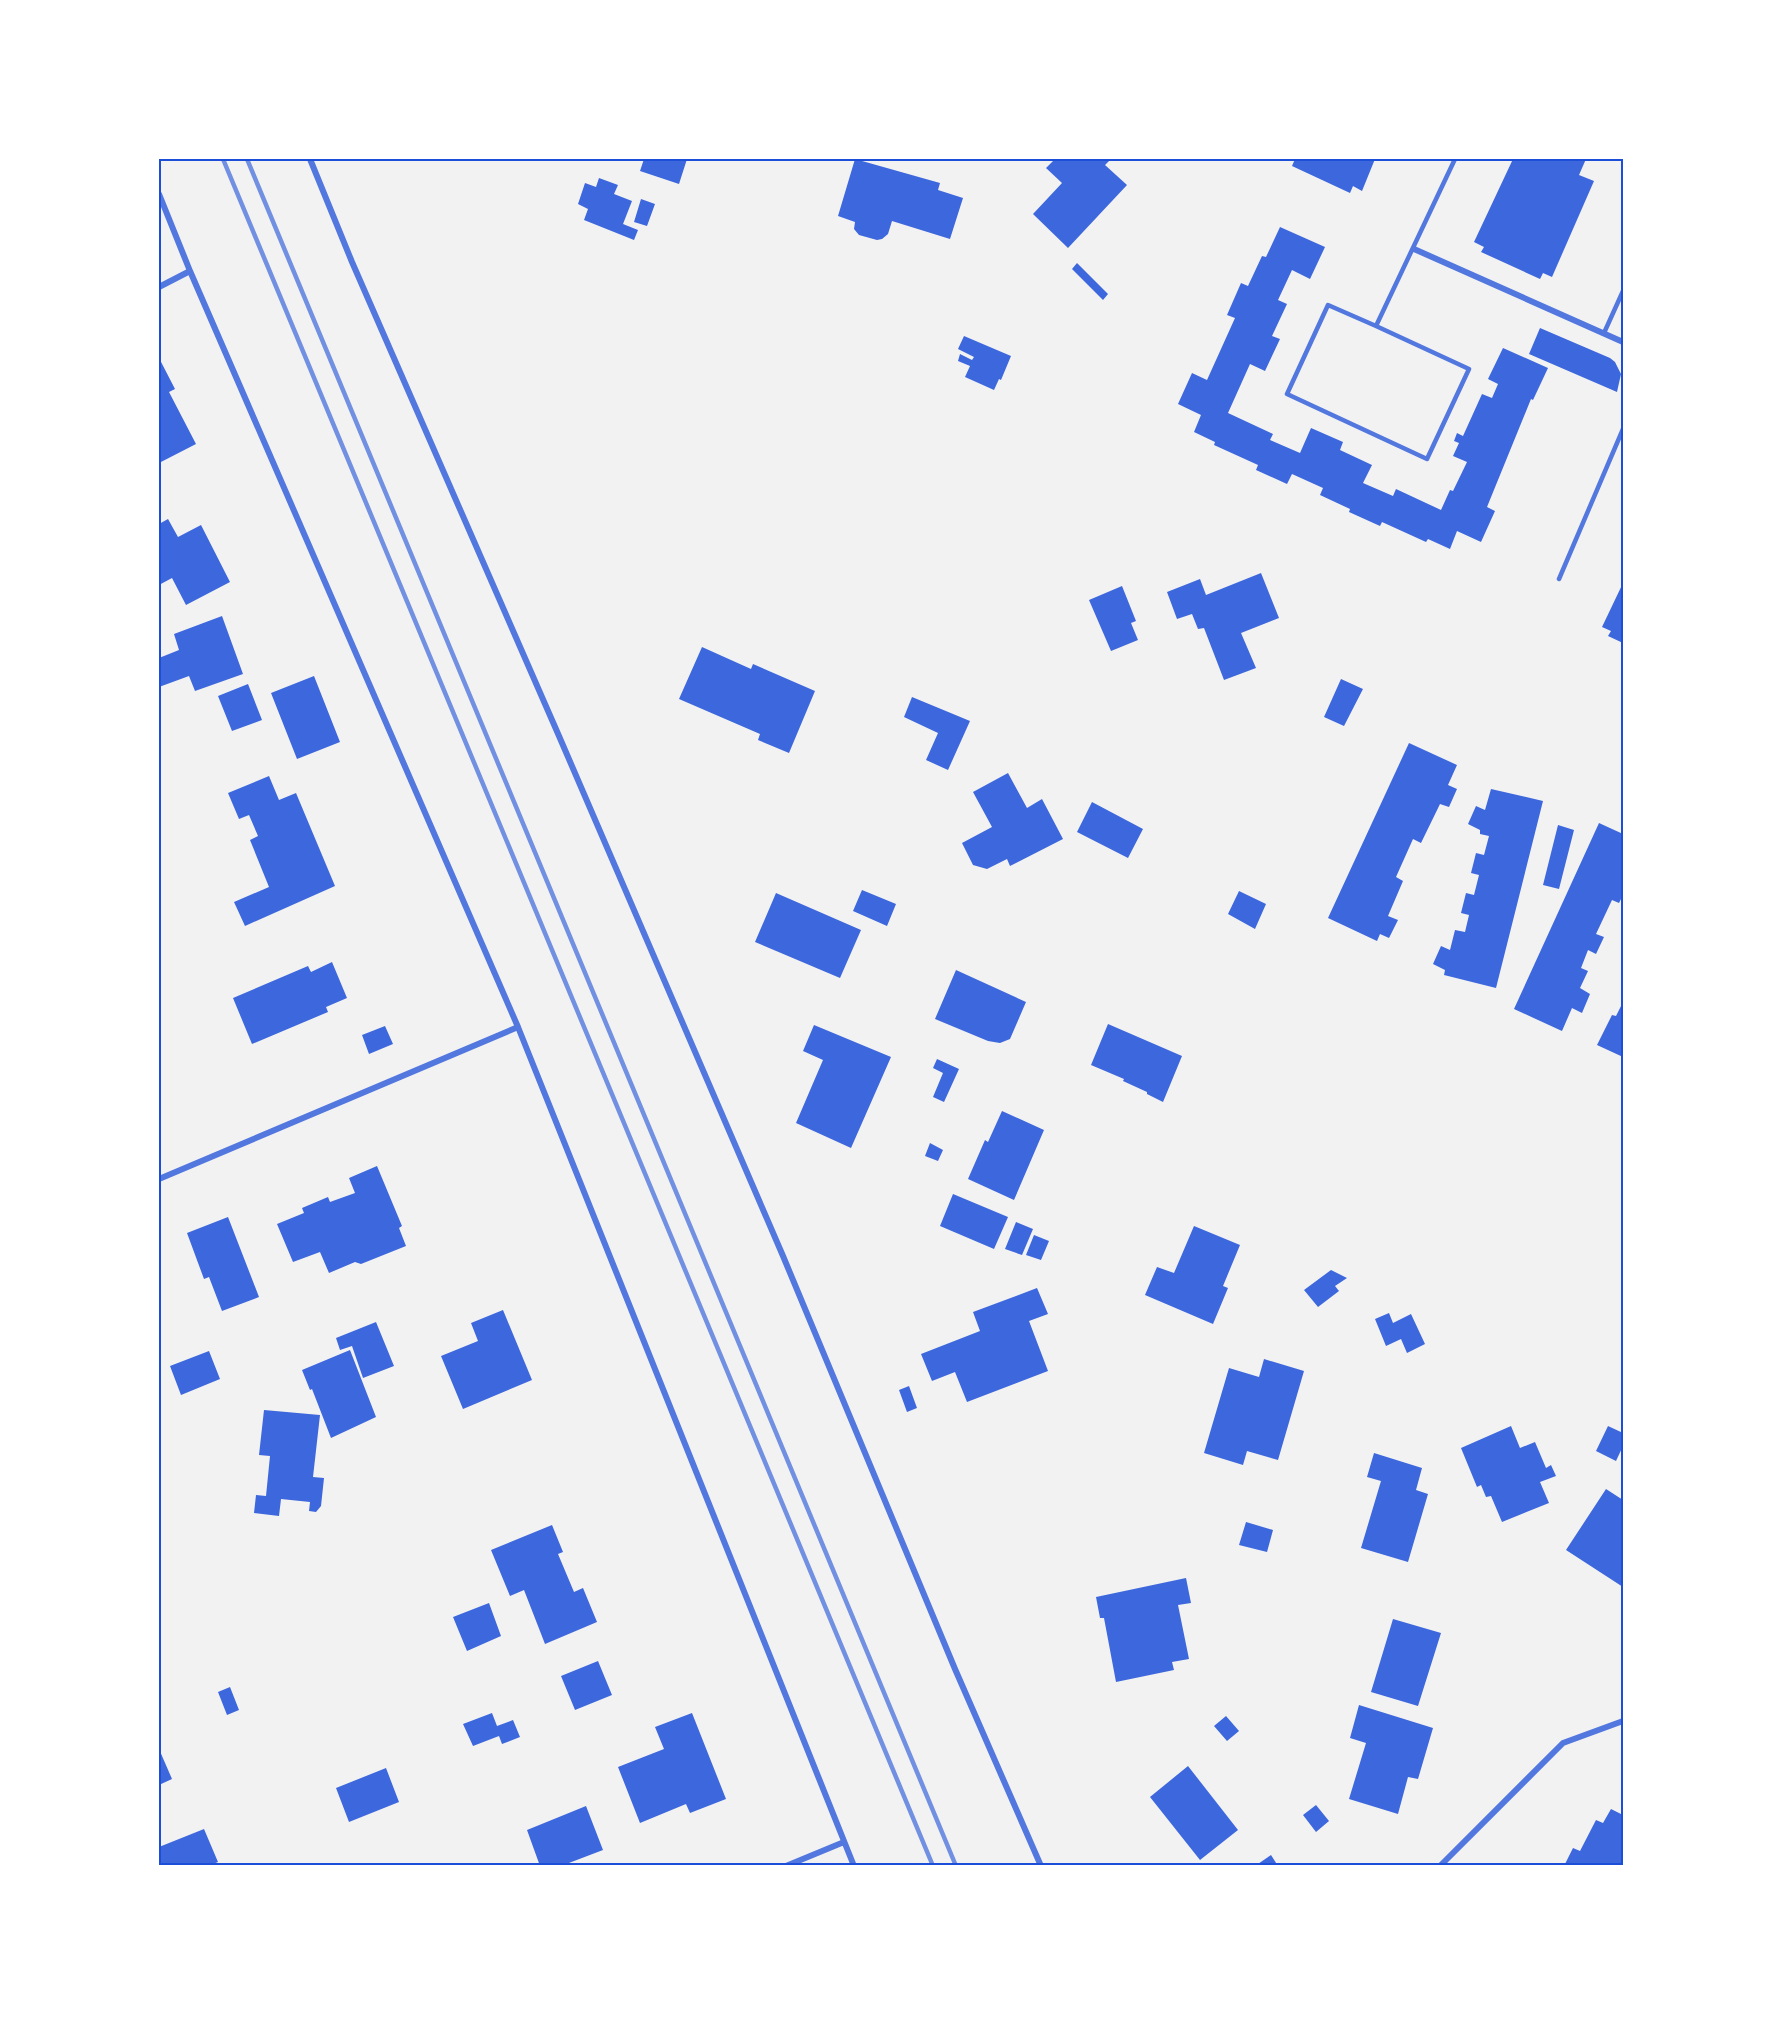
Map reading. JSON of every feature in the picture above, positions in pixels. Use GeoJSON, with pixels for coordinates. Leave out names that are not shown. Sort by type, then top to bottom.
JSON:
{"type":"FeatureCollection","features":[{"type":"Feature","properties":{"kind":"street"},"geometry":{"type":"LineString","coordinates":[[310,159],[352,262],[762,1205],[958,1675],[1041,1866]]}},
{"type":"Feature","properties":{"kind":"street"},"geometry":{"type":"LineString","coordinates":[[159,194],[190,271],[518,1027],[854,1866]]}},
{"type":"Feature","properties":{"kind":"street"},"geometry":{"type":"LineString","coordinates":[[1414,249],[1623,342]]}},
{"type":"Feature","properties":{"kind":"street"},"geometry":{"type":"LineString","coordinates":[[159,287],[190,271]]}},
{"type":"Feature","properties":{"kind":"street"},"geometry":{"type":"LineString","coordinates":[[159,1179],[518,1027]]}},
{"type":"Feature","properties":{"kind":"street"},"geometry":{"type":"LineString","coordinates":[[1440,1866],[1563,1743],[1623,1721]]}},
{"type":"Feature","properties":{"kind":"street"},"geometry":{"type":"LineString","coordinates":[[786,1866],[844,1842]]}},
{"type":"Feature","properties":{"kind":"lane"},"geometry":{"type":"LineString","coordinates":[[1376,326],[1455,159]]}},
{"type":"Feature","properties":{"kind":"lane"},"geometry":{"type":"LineString","coordinates":[[1604,333],[1623,291]]}},
{"type":"Feature","properties":{"kind":"lane"},"geometry":{"type":"LineString","coordinates":[[1328,305],[1376,326],[1469,369],[1427,459],[1287,394],[1328,305]]}},
{"type":"Feature","properties":{"kind":"lane"},"geometry":{"type":"LineString","coordinates":[[1558,579],[1623,429]]}},
{"type":"Feature","properties":{"kind":"building"},"geometry":{"type":"Polygon","coordinates":[[[644,159],[687,159],[679,184],[640,171],[644,159]]]}},
{"type":"Feature","properties":{"kind":"building"},"geometry":{"type":"Polygon","coordinates":[[[855,159],[940,183],[938,190],[963,198],[950,239],[892,221],[888,234],[882,239],[877,240],[859,235],[854,229],[855,222],[838,216],[855,159]]]}},
{"type":"Feature","properties":{"kind":"building"},"geometry":{"type":"Polygon","coordinates":[[[1055,159],[1111,159],[1105,165],[1127,185],[1068,248],[1033,214],[1062,183],[1046,168],[1055,159]]]}},
{"type":"Feature","properties":{"kind":"building"},"geometry":{"type":"Polygon","coordinates":[[[1295,159],[1375,159],[1362,191],[1353,186],[1350,193],[1292,166],[1295,159]]]}},
{"type":"Feature","properties":{"kind":"building"},"geometry":{"type":"Polygon","coordinates":[[[1513,159],[1586,159],[1579,175],[1594,181],[1552,277],[1543,273],[1540,279],[1481,252],[1484,247],[1474,242],[1513,159]]]}},
{"type":"Feature","properties":{"kind":"building"},"geometry":{"type":"Polygon","coordinates":[[[599,178],[618,185],[614,194],[632,201],[623,224],[638,230],[634,240],[584,220],[588,209],[578,204],[585,183],[596,187],[599,178]]]}},
{"type":"Feature","properties":{"kind":"building"},"geometry":{"type":"Polygon","coordinates":[[[641,199],[655,204],[647,226],[634,222],[641,199]]]}},
{"type":"Feature","properties":{"kind":"building"},"geometry":{"type":"Polygon","coordinates":[[[1280,227],[1325,247],[1310,279],[1292,270],[1278,300],[1287,304],[1272,336],[1280,339],[1265,371],[1250,364],[1228,413],[1273,434],[1270,440],[1300,453],[1311,428],[1343,442],[1340,450],[1372,465],[1363,483],[1393,496],[1396,489],[1441,510],[1467,462],[1453,456],[1459,443],[1454,441],[1457,433],[1463,436],[1482,394],[1492,398],[1498,384],[1488,379],[1503,348],[1548,368],[1533,400],[1531,399],[1487,507],[1495,511],[1481,542],[1457,531],[1450,549],[1428,539],[1426,542],[1382,522],[1380,526],[1320,495],[1323,488],[1292,474],[1287,484],[1256,470],[1258,465],[1214,445],[1215,442],[1194,432],[1201,415],[1178,404],[1192,373],[1207,380],[1235,318],[1227,315],[1241,283],[1248,286],[1262,256],[1266,257],[1280,227]]]}},
{"type":"Feature","properties":{"kind":"building"},"geometry":{"type":"Polygon","coordinates":[[[1077,263],[1108,294],[1103,300],[1072,269],[1077,263]]]}},
{"type":"Feature","properties":{"kind":"building"},"geometry":{"type":"Polygon","coordinates":[[[1540,328],[1615,362],[1621,374],[1617,392],[1529,354],[1540,328]]]}},
{"type":"Feature","properties":{"kind":"building"},"geometry":{"type":"Polygon","coordinates":[[[964,336],[1011,356],[994,390],[965,377],[970,366],[958,361],[960,354],[972,360],[974,357],[958,349],[964,336]]]}},
{"type":"Feature","properties":{"kind":"building"},"geometry":{"type":"Polygon","coordinates":[[[159,358],[175,389],[169,392],[196,444],[159,463],[159,358]]]}},
{"type":"Feature","properties":{"kind":"building"},"geometry":{"type":"Polygon","coordinates":[[[168,519],[178,537],[201,525],[230,582],[186,605],[172,578],[159,585],[159,524],[168,519]]]}},
{"type":"Feature","properties":{"kind":"building"},"geometry":{"type":"Polygon","coordinates":[[[1261,573],[1279,618],[1241,633],[1256,668],[1224,680],[1204,628],[1198,629],[1192,614],[1177,619],[1167,592],[1200,579],[1206,595],[1261,573]]]}},
{"type":"Feature","properties":{"kind":"building"},"geometry":{"type":"Polygon","coordinates":[[[1623,583],[1623,643],[1608,636],[1611,631],[1602,627],[1623,583]]]}},
{"type":"Feature","properties":{"kind":"building"},"geometry":{"type":"Polygon","coordinates":[[[1122,586],[1136,621],[1131,623],[1138,640],[1111,651],[1089,600],[1122,586]]]}},
{"type":"Feature","properties":{"kind":"building"},"geometry":{"type":"Polygon","coordinates":[[[222,616],[243,674],[195,691],[189,676],[159,687],[159,658],[179,650],[174,634],[222,616]]]}},
{"type":"Feature","properties":{"kind":"building"},"geometry":{"type":"Polygon","coordinates":[[[702,647],[751,669],[753,664],[815,691],[789,753],[758,740],[760,734],[679,699],[702,647]]]}},
{"type":"Feature","properties":{"kind":"building"},"geometry":{"type":"Polygon","coordinates":[[[314,676],[340,742],[297,759],[271,693],[314,676]]]}},
{"type":"Feature","properties":{"kind":"building"},"geometry":{"type":"Polygon","coordinates":[[[1341,679],[1363,689],[1344,726],[1324,717],[1341,679]]]}},
{"type":"Feature","properties":{"kind":"building"},"geometry":{"type":"Polygon","coordinates":[[[248,684],[262,720],[232,731],[218,696],[248,684]]]}},
{"type":"Feature","properties":{"kind":"building"},"geometry":{"type":"Polygon","coordinates":[[[912,697],[970,721],[948,770],[926,760],[938,733],[904,717],[912,697]]]}},
{"type":"Feature","properties":{"kind":"building"},"geometry":{"type":"Polygon","coordinates":[[[1409,743],[1457,765],[1448,785],[1457,789],[1449,807],[1440,804],[1421,843],[1413,839],[1396,877],[1403,881],[1388,916],[1398,920],[1389,938],[1380,934],[1377,941],[1328,918],[1409,743]]]}},
{"type":"Feature","properties":{"kind":"building"},"geometry":{"type":"Polygon","coordinates":[[[1008,773],[1027,808],[1042,799],[1063,839],[1010,866],[1007,859],[987,869],[973,865],[962,843],[992,827],[973,792],[1008,773]]]}},
{"type":"Feature","properties":{"kind":"building"},"geometry":{"type":"Polygon","coordinates":[[[269,776],[279,800],[296,793],[335,886],[245,926],[234,902],[269,887],[250,840],[258,836],[249,815],[239,819],[228,793],[269,776]]]}},
{"type":"Feature","properties":{"kind":"building"},"geometry":{"type":"Polygon","coordinates":[[[1491,789],[1543,801],[1496,988],[1444,975],[1445,970],[1433,964],[1441,946],[1450,950],[1455,930],[1465,932],[1469,915],[1461,913],[1466,893],[1474,895],[1479,875],[1471,873],[1476,853],[1484,855],[1489,836],[1480,834],[1480,830],[1468,824],[1476,806],[1485,810],[1491,789]]]}},
{"type":"Feature","properties":{"kind":"building"},"geometry":{"type":"Polygon","coordinates":[[[1092,802],[1143,829],[1128,858],[1077,832],[1092,802]]]}},
{"type":"Feature","properties":{"kind":"building"},"geometry":{"type":"Polygon","coordinates":[[[1599,823],[1623,834],[1623,895],[1619,903],[1612,900],[1596,934],[1604,937],[1596,954],[1588,950],[1581,968],[1588,971],[1580,988],[1590,994],[1582,1013],[1572,1008],[1562,1031],[1514,1009],[1599,823]]]}},
{"type":"Feature","properties":{"kind":"building"},"geometry":{"type":"Polygon","coordinates":[[[1558,825],[1574,830],[1559,889],[1543,885],[1558,825]]]}},
{"type":"Feature","properties":{"kind":"building"},"geometry":{"type":"Polygon","coordinates":[[[862,890],[896,904],[887,926],[853,911],[862,890]]]}},
{"type":"Feature","properties":{"kind":"building"},"geometry":{"type":"Polygon","coordinates":[[[1239,891],[1266,904],[1255,929],[1228,914],[1239,891]]]}},
{"type":"Feature","properties":{"kind":"building"},"geometry":{"type":"Polygon","coordinates":[[[776,893],[861,930],[840,978],[755,942],[776,893]]]}},
{"type":"Feature","properties":{"kind":"building"},"geometry":{"type":"Polygon","coordinates":[[[332,962],[347,998],[326,1007],[328,1012],[252,1044],[233,998],[308,966],[311,972],[332,962]]]}},
{"type":"Feature","properties":{"kind":"building"},"geometry":{"type":"Polygon","coordinates":[[[956,970],[1026,1002],[1010,1039],[1000,1043],[988,1041],[935,1019],[956,970]]]}},
{"type":"Feature","properties":{"kind":"building"},"geometry":{"type":"Polygon","coordinates":[[[1623,1002],[1623,1057],[1597,1045],[1612,1015],[1616,1016],[1623,1002]]]}},
{"type":"Feature","properties":{"kind":"building"},"geometry":{"type":"Polygon","coordinates":[[[1108,1024],[1182,1056],[1163,1102],[1123,1081],[1124,1079],[1091,1065],[1108,1024]]]}},
{"type":"Feature","properties":{"kind":"building"},"geometry":{"type":"Polygon","coordinates":[[[814,1025],[891,1057],[851,1148],[796,1123],[823,1060],[803,1051],[814,1025]]]}},
{"type":"Feature","properties":{"kind":"building"},"geometry":{"type":"Polygon","coordinates":[[[385,1026],[393,1044],[369,1054],[362,1035],[385,1026]]]}},
{"type":"Feature","properties":{"kind":"building"},"geometry":{"type":"Polygon","coordinates":[[[937,1059],[959,1069],[944,1102],[933,1097],[943,1073],[933,1068],[937,1059]]]}},
{"type":"Feature","properties":{"kind":"building"},"geometry":{"type":"Polygon","coordinates":[[[1002,1111],[1044,1130],[1014,1200],[968,1179],[985,1140],[988,1142],[1002,1111]]]}},
{"type":"Feature","properties":{"kind":"building"},"geometry":{"type":"Polygon","coordinates":[[[930,1143],[943,1150],[938,1161],[925,1156],[930,1143]]]}},
{"type":"Feature","properties":{"kind":"building"},"geometry":{"type":"Polygon","coordinates":[[[377,1166],[402,1226],[399,1228],[406,1246],[361,1264],[355,1262],[329,1273],[320,1252],[293,1262],[277,1224],[304,1213],[302,1208],[328,1197],[330,1202],[355,1193],[349,1178],[377,1166]]]}},
{"type":"Feature","properties":{"kind":"building"},"geometry":{"type":"Polygon","coordinates":[[[953,1194],[1008,1217],[994,1249],[940,1226],[953,1194]]]}},
{"type":"Feature","properties":{"kind":"building"},"geometry":{"type":"Polygon","coordinates":[[[228,1217],[259,1297],[222,1311],[209,1277],[204,1279],[187,1233],[228,1217]]]}},
{"type":"Feature","properties":{"kind":"building"},"geometry":{"type":"Polygon","coordinates":[[[1016,1222],[1033,1229],[1022,1255],[1005,1249],[1016,1222]]]}},
{"type":"Feature","properties":{"kind":"building"},"geometry":{"type":"Polygon","coordinates":[[[1194,1226],[1240,1245],[1223,1286],[1228,1288],[1213,1324],[1145,1295],[1157,1267],[1174,1273],[1194,1226]]]}},
{"type":"Feature","properties":{"kind":"building"},"geometry":{"type":"Polygon","coordinates":[[[1034,1235],[1049,1241],[1041,1260],[1026,1255],[1034,1235]]]}},
{"type":"Feature","properties":{"kind":"building"},"geometry":{"type":"Polygon","coordinates":[[[1331,1270],[1347,1278],[1335,1286],[1339,1291],[1318,1307],[1304,1290],[1331,1270]]]}},
{"type":"Feature","properties":{"kind":"building"},"geometry":{"type":"Polygon","coordinates":[[[1037,1288],[1048,1314],[1029,1321],[1048,1371],[967,1402],[955,1372],[932,1381],[921,1354],[980,1331],[973,1312],[1037,1288]]]}},
{"type":"Feature","properties":{"kind":"building"},"geometry":{"type":"Polygon","coordinates":[[[503,1310],[532,1380],[463,1409],[441,1356],[478,1341],[471,1323],[503,1310]]]}},
{"type":"Feature","properties":{"kind":"building"},"geometry":{"type":"Polygon","coordinates":[[[1389,1313],[1393,1323],[1411,1314],[1425,1344],[1407,1353],[1401,1339],[1386,1346],[1375,1319],[1389,1313]]]}},
{"type":"Feature","properties":{"kind":"building"},"geometry":{"type":"Polygon","coordinates":[[[376,1322],[394,1366],[363,1378],[352,1346],[340,1350],[336,1338],[376,1322]]]}},
{"type":"Feature","properties":{"kind":"building"},"geometry":{"type":"Polygon","coordinates":[[[350,1350],[376,1417],[331,1438],[302,1370],[350,1350]]]}},
{"type":"Feature","properties":{"kind":"building"},"geometry":{"type":"Polygon","coordinates":[[[209,1351],[220,1379],[181,1395],[170,1366],[209,1351]]]}},
{"type":"Feature","properties":{"kind":"building"},"geometry":{"type":"Polygon","coordinates":[[[1264,1359],[1304,1371],[1278,1460],[1247,1451],[1243,1465],[1204,1453],[1229,1368],[1259,1377],[1264,1359]]]}},
{"type":"Feature","properties":{"kind":"building"},"geometry":{"type":"Polygon","coordinates":[[[909,1386],[917,1408],[907,1412],[899,1390],[909,1386]]]}},
{"type":"Feature","properties":{"kind":"building"},"geometry":{"type":"Polygon","coordinates":[[[264,1410],[320,1415],[313,1477],[324,1478],[321,1506],[316,1512],[309,1511],[310,1502],[281,1499],[279,1516],[254,1513],[256,1495],[266,1496],[270,1456],[259,1455],[264,1410]]]}},
{"type":"Feature","properties":{"kind":"building"},"geometry":{"type":"Polygon","coordinates":[[[1511,1426],[1520,1448],[1535,1442],[1546,1468],[1551,1465],[1556,1476],[1540,1482],[1549,1503],[1502,1522],[1491,1496],[1486,1497],[1481,1485],[1477,1487],[1461,1448],[1511,1426]]]}},
{"type":"Feature","properties":{"kind":"building"},"geometry":{"type":"Polygon","coordinates":[[[1608,1426],[1623,1433],[1623,1446],[1616,1461],[1596,1451],[1608,1426]]]}},
{"type":"Feature","properties":{"kind":"building"},"geometry":{"type":"Polygon","coordinates":[[[1374,1453],[1422,1468],[1416,1490],[1428,1494],[1408,1562],[1361,1548],[1381,1481],[1367,1477],[1374,1453]]]}},
{"type":"Feature","properties":{"kind":"building"},"geometry":{"type":"Polygon","coordinates":[[[1606,1489],[1623,1500],[1623,1587],[1566,1550],[1606,1489]]]}},
{"type":"Feature","properties":{"kind":"building"},"geometry":{"type":"Polygon","coordinates":[[[1246,1522],[1273,1530],[1267,1552],[1239,1545],[1246,1522]]]}},
{"type":"Feature","properties":{"kind":"building"},"geometry":{"type":"Polygon","coordinates":[[[552,1525],[563,1552],[558,1554],[574,1592],[583,1588],[597,1622],[545,1644],[524,1590],[510,1596],[491,1550],[552,1525]]]}},
{"type":"Feature","properties":{"kind":"building"},"geometry":{"type":"Polygon","coordinates":[[[1186,1578],[1191,1603],[1178,1605],[1189,1659],[1172,1662],[1174,1670],[1116,1682],[1104,1618],[1100,1618],[1096,1597],[1186,1578]]]}},
{"type":"Feature","properties":{"kind":"building"},"geometry":{"type":"Polygon","coordinates":[[[489,1603],[501,1636],[467,1651],[453,1617],[489,1603]]]}},
{"type":"Feature","properties":{"kind":"building"},"geometry":{"type":"Polygon","coordinates":[[[1393,1619],[1441,1633],[1418,1706],[1371,1692],[1393,1619]]]}},
{"type":"Feature","properties":{"kind":"building"},"geometry":{"type":"Polygon","coordinates":[[[598,1661],[612,1695],[575,1710],[561,1676],[598,1661]]]}},
{"type":"Feature","properties":{"kind":"building"},"geometry":{"type":"Polygon","coordinates":[[[230,1687],[239,1710],[227,1715],[218,1692],[230,1687]]]}},
{"type":"Feature","properties":{"kind":"building"},"geometry":{"type":"Polygon","coordinates":[[[1359,1705],[1433,1728],[1418,1779],[1408,1777],[1398,1814],[1349,1799],[1366,1743],[1350,1738],[1359,1705]]]}},
{"type":"Feature","properties":{"kind":"building"},"geometry":{"type":"Polygon","coordinates":[[[492,1713],[497,1726],[513,1720],[520,1737],[502,1744],[499,1736],[473,1746],[463,1724],[492,1713]]]}},
{"type":"Feature","properties":{"kind":"building"},"geometry":{"type":"Polygon","coordinates":[[[692,1713],[726,1799],[690,1813],[686,1804],[640,1823],[618,1767],[664,1749],[655,1727],[692,1713]]]}},
{"type":"Feature","properties":{"kind":"building"},"geometry":{"type":"Polygon","coordinates":[[[1226,1716],[1239,1731],[1227,1741],[1214,1726],[1226,1716]]]}},
{"type":"Feature","properties":{"kind":"building"},"geometry":{"type":"Polygon","coordinates":[[[159,1749],[172,1779],[159,1785],[159,1749]]]}},
{"type":"Feature","properties":{"kind":"building"},"geometry":{"type":"Polygon","coordinates":[[[1188,1766],[1238,1830],[1200,1860],[1150,1797],[1188,1766]]]}},
{"type":"Feature","properties":{"kind":"building"},"geometry":{"type":"Polygon","coordinates":[[[386,1768],[399,1802],[349,1822],[336,1788],[386,1768]]]}},
{"type":"Feature","properties":{"kind":"building"},"geometry":{"type":"Polygon","coordinates":[[[1316,1805],[1329,1821],[1316,1832],[1303,1815],[1316,1805]]]}},
{"type":"Feature","properties":{"kind":"building"},"geometry":{"type":"Polygon","coordinates":[[[586,1806],[603,1850],[561,1866],[540,1866],[527,1830],[586,1806]]]}},
{"type":"Feature","properties":{"kind":"building"},"geometry":{"type":"Polygon","coordinates":[[[1611,1809],[1623,1815],[1623,1866],[1564,1866],[1573,1848],[1580,1851],[1596,1820],[1603,1823],[1611,1809]]]}},
{"type":"Feature","properties":{"kind":"building"},"geometry":{"type":"Polygon","coordinates":[[[204,1829],[218,1862],[208,1866],[159,1866],[159,1847],[204,1829]]]}},
{"type":"Feature","properties":{"kind":"building"},"geometry":{"type":"Polygon","coordinates":[[[1271,1855],[1278,1866],[1255,1866],[1271,1855]]]}},
{"type":"Feature","properties":{"kind":"railway"},"geometry":{"type":"LineString","coordinates":[[223,159],[933,1866]]}},
{"type":"Feature","properties":{"kind":"railway"},"geometry":{"type":"LineString","coordinates":[[247,159],[956,1866]]}}]}
